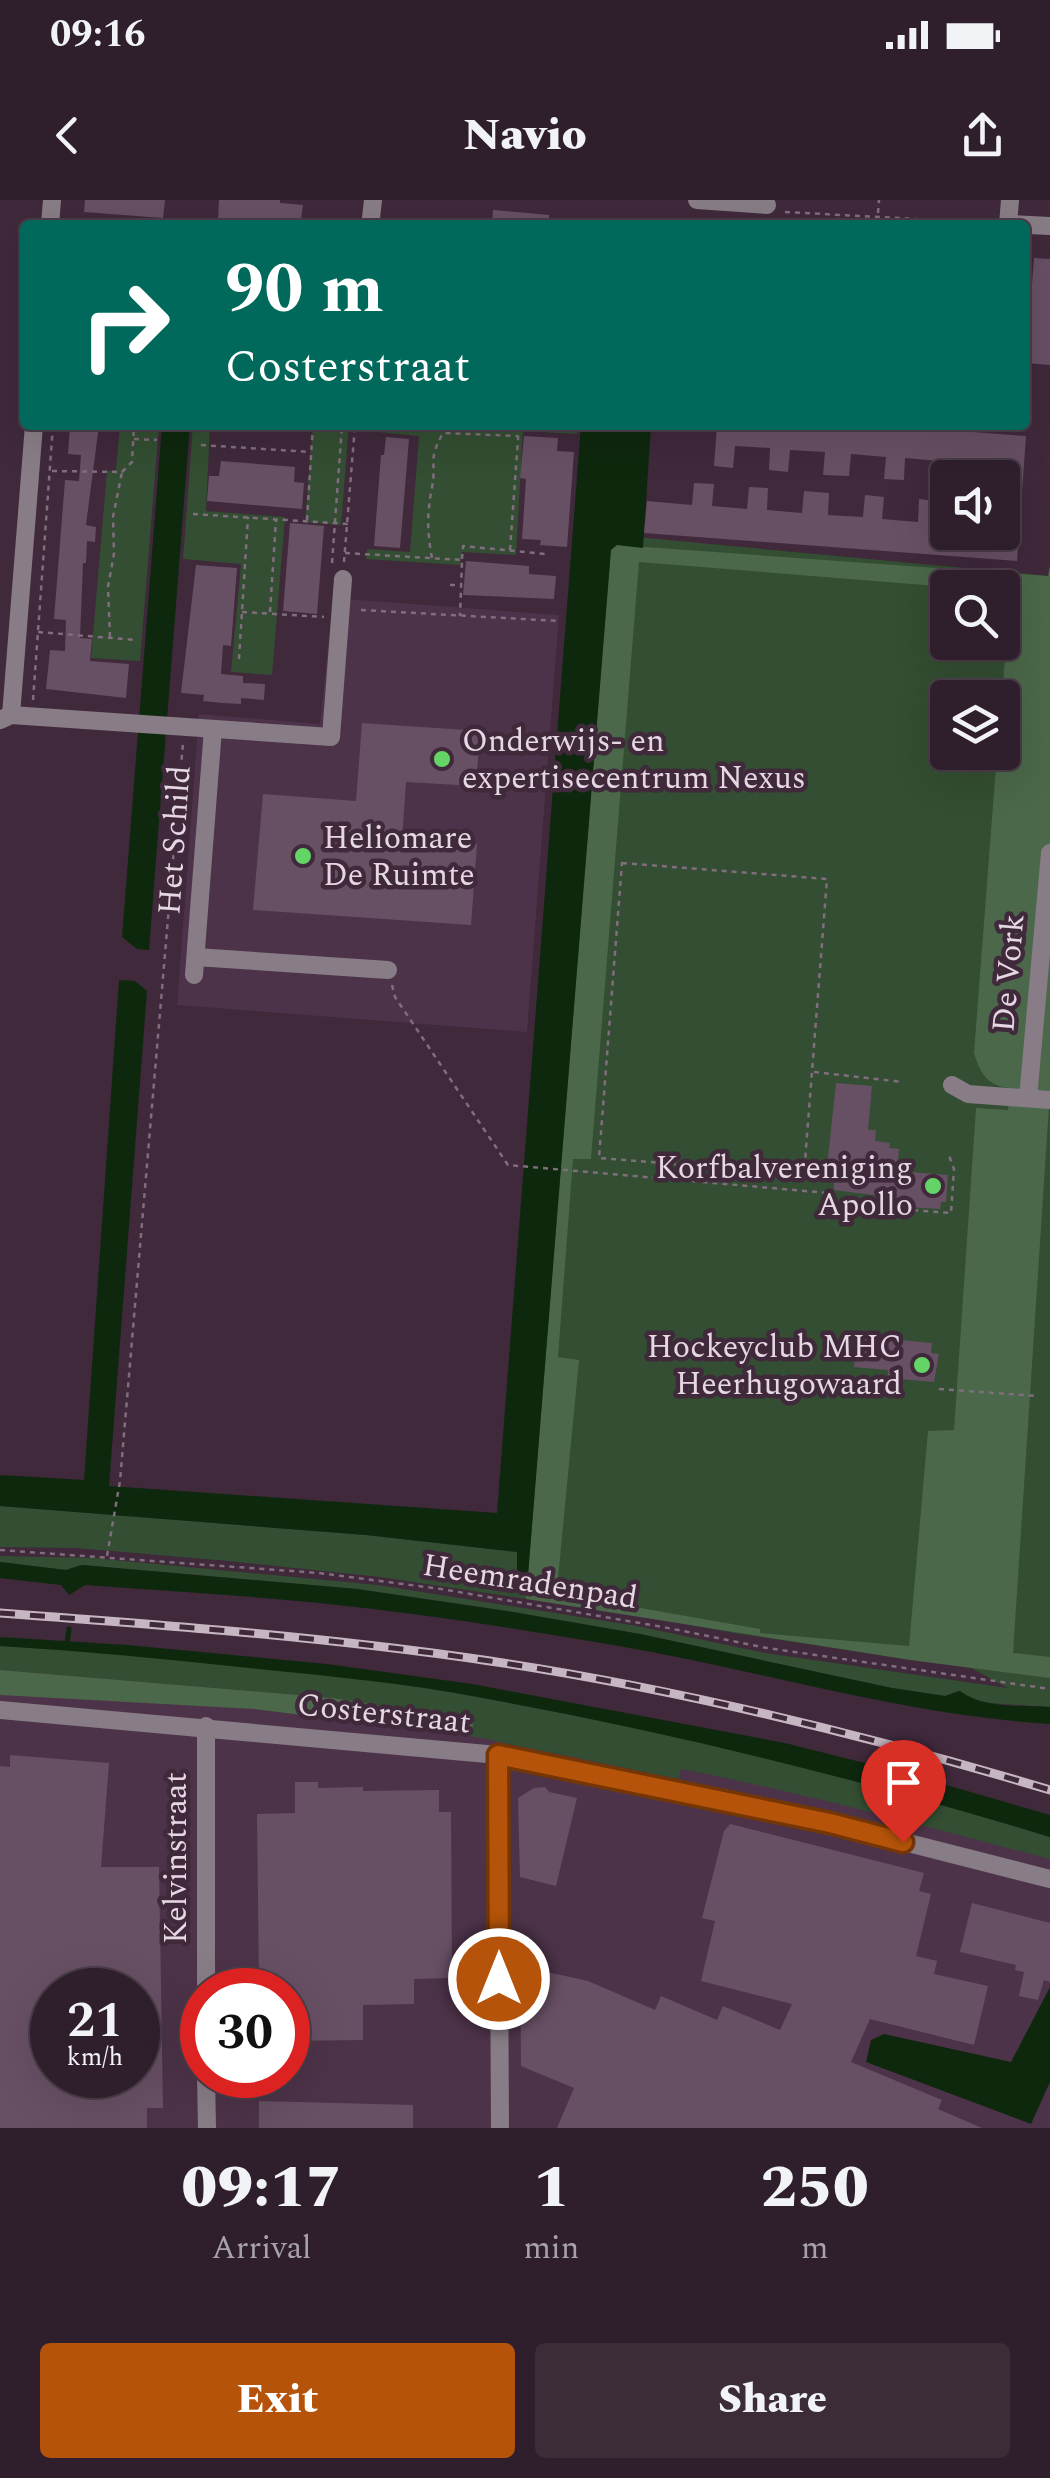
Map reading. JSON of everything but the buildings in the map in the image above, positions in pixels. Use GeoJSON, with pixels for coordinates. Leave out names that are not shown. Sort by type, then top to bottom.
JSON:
{"type":"FeatureCollection","features":[{"type":"Feature","properties":{"kind":"street"},"geometry":{"type":"LineString","coordinates":[[696,200],[767,210]]}},
{"type":"Feature","properties":{"kind":"street"},"geometry":{"type":"LineString","coordinates":[[6,717],[18,631],[34,430]]}},
{"type":"Feature","properties":{"kind":"street","name":"Het Schild"},"geometry":{"type":"LineString","coordinates":[[6,717],[331,737],[343,578]]}},
{"type":"Feature","properties":{"kind":"street","name":"Het Schild"},"geometry":{"type":"LineString","coordinates":[[213,729],[195,966],[388,970]]}},
{"type":"Feature","properties":{"kind":"street","name":"De Vork"},"geometry":{"type":"LineString","coordinates":[[1028,1098],[1050,852]]}},
{"type":"Feature","properties":{"kind":"street"},"geometry":{"type":"LineString","coordinates":[[952,1085],[968,1094],[1050,1100]]}},
{"type":"Feature","properties":{"kind":"street","name":"Costerstraat"},"geometry":{"type":"LineString","coordinates":[[0,1710],[498,1755],[830,1823],[1050,1879]]}},
{"type":"Feature","properties":{"kind":"street","name":"Kelvinstraat"},"geometry":{"type":"LineString","coordinates":[[206,1726],[206,1968]]}},
{"type":"Feature","properties":{"kind":"street"},"geometry":{"type":"LineString","coordinates":[[498,1755],[500,2128]]}},
{"type":"Feature","properties":{"kind":"street"},"geometry":{"type":"LineString","coordinates":[[206,2098],[206,2128]]}},
{"type":"Feature","properties":{"kind":"path"},"geometry":{"type":"LineString","coordinates":[[878,217],[879,200]]}},
{"type":"Feature","properties":{"kind":"path"},"geometry":{"type":"LineString","coordinates":[[767,210],[939,220]]}},
{"type":"Feature","properties":{"kind":"path"},"geometry":{"type":"LineString","coordinates":[[33,703],[53,430]]}},
{"type":"Feature","properties":{"kind":"path"},"geometry":{"type":"LineString","coordinates":[[110,637],[112,518],[122,472],[132,462],[134,430]]}},
{"type":"Feature","properties":{"kind":"path"},"geometry":{"type":"LineString","coordinates":[[307,521],[313,430]]}},
{"type":"Feature","properties":{"kind":"path"},"geometry":{"type":"LineString","coordinates":[[343,578],[355,430]]}},
{"type":"Feature","properties":{"kind":"path"},"geometry":{"type":"LineString","coordinates":[[510,550],[519,430]]}},
{"type":"Feature","properties":{"kind":"path"},"geometry":{"type":"LineString","coordinates":[[432,558],[426,507],[433,483],[432,454],[443,433],[518,436]]}},
{"type":"Feature","properties":{"kind":"path"},"geometry":{"type":"LineString","coordinates":[[133,439],[157,440]]}},
{"type":"Feature","properties":{"kind":"path"},"geometry":{"type":"LineString","coordinates":[[201,446],[311,452]]}},
{"type":"Feature","properties":{"kind":"path"},"geometry":{"type":"LineString","coordinates":[[50,470],[122,472]]}},
{"type":"Feature","properties":{"kind":"path"},"geometry":{"type":"LineString","coordinates":[[193,514],[348,524]]}},
{"type":"Feature","properties":{"kind":"path"},"geometry":{"type":"LineString","coordinates":[[239,659],[248,517]]}},
{"type":"Feature","properties":{"kind":"path"},"geometry":{"type":"LineString","coordinates":[[270,614],[276,519]]}},
{"type":"Feature","properties":{"kind":"path"},"geometry":{"type":"LineString","coordinates":[[460,616],[463,546],[546,554]]}},
{"type":"Feature","properties":{"kind":"path"},"geometry":{"type":"LineString","coordinates":[[345,553],[462,560]]}},
{"type":"Feature","properties":{"kind":"path"},"geometry":{"type":"LineString","coordinates":[[450,586],[460,586]]}},
{"type":"Feature","properties":{"kind":"path"},"geometry":{"type":"LineString","coordinates":[[242,612],[559,622]]}},
{"type":"Feature","properties":{"kind":"path"},"geometry":{"type":"LineString","coordinates":[[298,626],[299,616]]}},
{"type":"Feature","properties":{"kind":"path"},"geometry":{"type":"LineString","coordinates":[[18,631],[136,640]]}},
{"type":"Feature","properties":{"kind":"path"},"geometry":{"type":"LineString","coordinates":[[107,1556],[120,1481],[180,726]]}},
{"type":"Feature","properties":{"kind":"path"},"geometry":{"type":"LineString","coordinates":[[622,863],[827,879],[812,1072],[804,1174],[600,1158],[622,863]]}},
{"type":"Feature","properties":{"kind":"path"},"geometry":{"type":"LineString","coordinates":[[388,970],[395,997],[508,1165],[828,1193],[831,1204],[951,1213],[954,1169],[948,1153]]}},
{"type":"Feature","properties":{"kind":"path"},"geometry":{"type":"LineString","coordinates":[[812,1072],[903,1082]]}},
{"type":"Feature","properties":{"kind":"path"},"geometry":{"type":"LineString","coordinates":[[939,1389],[1037,1396]]}},
{"type":"Feature","properties":{"kind":"path","name":"Heemradenpad"},"geometry":{"type":"LineString","coordinates":[[0,1550],[319,1574],[442,1589],[767,1648],[1050,1689]]}},
{"type":"Feature","properties":{"kind":"shaded area"},"geometry":{"type":"Polygon","coordinates":[[[120,430],[159,430],[140,661],[91,658],[107,471],[116,470],[120,430]]]}},
{"type":"Feature","properties":{"kind":"shaded area"},"geometry":{"type":"Polygon","coordinates":[[[162,430],[190,430],[149,950],[137,949],[122,937],[162,430]]]}},
{"type":"Feature","properties":{"kind":"shaded area"},"geometry":{"type":"Polygon","coordinates":[[[193,430],[210,430],[206,511],[285,517],[272,675],[231,672],[241,564],[183,559],[193,430]]]}},
{"type":"Feature","properties":{"kind":"shaded area"},"geometry":{"type":"Polygon","coordinates":[[[313,430],[349,430],[341,525],[305,522],[313,430]]]}},
{"type":"Feature","properties":{"kind":"shaded area"},"geometry":{"type":"Polygon","coordinates":[[[577,430],[577,434],[523,431],[516,555],[462,552],[460,565],[366,559],[367,549],[410,552],[419,436],[377,432],[577,430]]]}},
{"type":"Feature","properties":{"kind":"shaded area"},"geometry":{"type":"Polygon","coordinates":[[[581,430],[651,430],[643,548],[617,545],[611,550],[527,1588],[517,1585],[517,1552],[366,1535],[0,1506],[0,1475],[84,1480],[119,980],[135,981],[147,991],[109,1486],[497,1513],[581,430]]]}},
{"type":"Feature","properties":{"kind":"shaded area"},"geometry":{"type":"Polygon","coordinates":[[[604,534],[986,570],[930,570],[930,660],[1020,660],[1020,573],[1050,576],[1050,1707],[989,1703],[972,1700],[958,1691],[945,1696],[892,1688],[640,1634],[357,1589],[82,1565],[66,1570],[0,1562],[0,1556],[93,1558],[378,1585],[637,1626],[765,1653],[1008,1688],[971,1668],[734,1633],[527,1595],[526,1599],[380,1577],[228,1561],[76,1548],[0,1547],[0,1506],[366,1535],[518,1552],[517,1585],[604,534]]]}},
{"type":"Feature","properties":{"kind":"shaded area"},"geometry":{"type":"Polygon","coordinates":[[[617,545],[965,570],[930,570],[930,585],[639,562],[591,1159],[573,1159],[558,1357],[579,1360],[557,1589],[561,1594],[760,1629],[760,1633],[909,1646],[928,1431],[954,1430],[976,1108],[1008,1110],[1010,1088],[986,1077],[974,1053],[996,770],[1020,770],[1020,680],[1003,680],[1005,660],[1020,660],[1020,574],[1048,576],[1050,566],[1050,1091],[1013,1653],[1050,1657],[1050,1678],[910,1660],[526,1599],[611,548],[617,545]]]}},
{"type":"Feature","properties":{"kind":"shaded area"},"geometry":{"type":"Polygon","coordinates":[[[333,598],[559,615],[527,1032],[177,1005],[199,714],[320,724],[333,598]]]}},
{"type":"Feature","properties":{"kind":"shaded area"},"geometry":{"type":"Polygon","coordinates":[[[0,1562],[66,1570],[82,1565],[357,1589],[513,1612],[640,1634],[892,1688],[945,1696],[960,1691],[991,1703],[1050,1707],[1050,1724],[941,1712],[619,1646],[394,1612],[85,1585],[69,1595],[61,1585],[0,1578],[0,1562]]]}},
{"type":"Feature","properties":{"kind":"shaded area"},"geometry":{"type":"Polygon","coordinates":[[[0,1637],[327,1664],[472,1684],[785,1743],[1050,1815],[1050,1837],[768,1759],[483,1698],[337,1677],[0,1646],[0,1637]]]}},
{"type":"Feature","properties":{"kind":"shaded area"},"geometry":{"type":"Polygon","coordinates":[[[0,1646],[303,1671],[483,1698],[628,1726],[868,1782],[1050,1837],[1050,1859],[728,1778],[681,1769],[679,1779],[471,1736],[473,1720],[334,1698],[0,1670],[0,1646]]]}},
{"type":"Feature","properties":{"kind":"shaded area"},"geometry":{"type":"Polygon","coordinates":[[[0,1656],[180,1674],[858,1789],[1050,1846],[1050,2128],[0,2128],[0,1656]]]}},
{"type":"Feature","properties":{"kind":"shaded area"},"geometry":{"type":"Polygon","coordinates":[[[0,1670],[334,1698],[474,1720],[471,1736],[254,1709],[0,1695],[0,1670]]]}},
{"type":"Feature","properties":{"kind":"shaded area"},"geometry":{"type":"Polygon","coordinates":[[[1050,1987],[1050,2082],[1031,2124],[866,2062],[871,2040],[884,2034],[1011,2062],[1050,1987]]]}},
{"type":"Feature","properties":{"kind":"waterway"},"geometry":{"type":"LineString","coordinates":[[67,1644],[69,1629]]}},
{"type":"Feature","properties":{"kind":"railway"},"geometry":{"type":"LineString","coordinates":[[0,1613],[307,1638],[561,1672],[772,1715],[1050,1790]]}},
{"type":"Feature","properties":{"kind":"place","name":"Onderwijs- en expertisecentrum Nexus"},"geometry":{"type":"Point","coordinates":[442,759]}},
{"type":"Feature","properties":{"kind":"place","name":"Heliomare De Ruimte"},"geometry":{"type":"Point","coordinates":[303,856]}},
{"type":"Feature","properties":{"kind":"place","name":"Korfbalvereniging Apollo"},"geometry":{"type":"Point","coordinates":[933,1186]}},
{"type":"Feature","properties":{"kind":"place","name":"Hockeyclub MHC Heerhugowaard"},"geometry":{"type":"Point","coordinates":[922,1365]}},
{"type":"Feature","properties":{"kind":"route"},"geometry":{"type":"LineString","coordinates":[[499,1979],[498,1755],[830,1823],[903,1842]]}}]}
